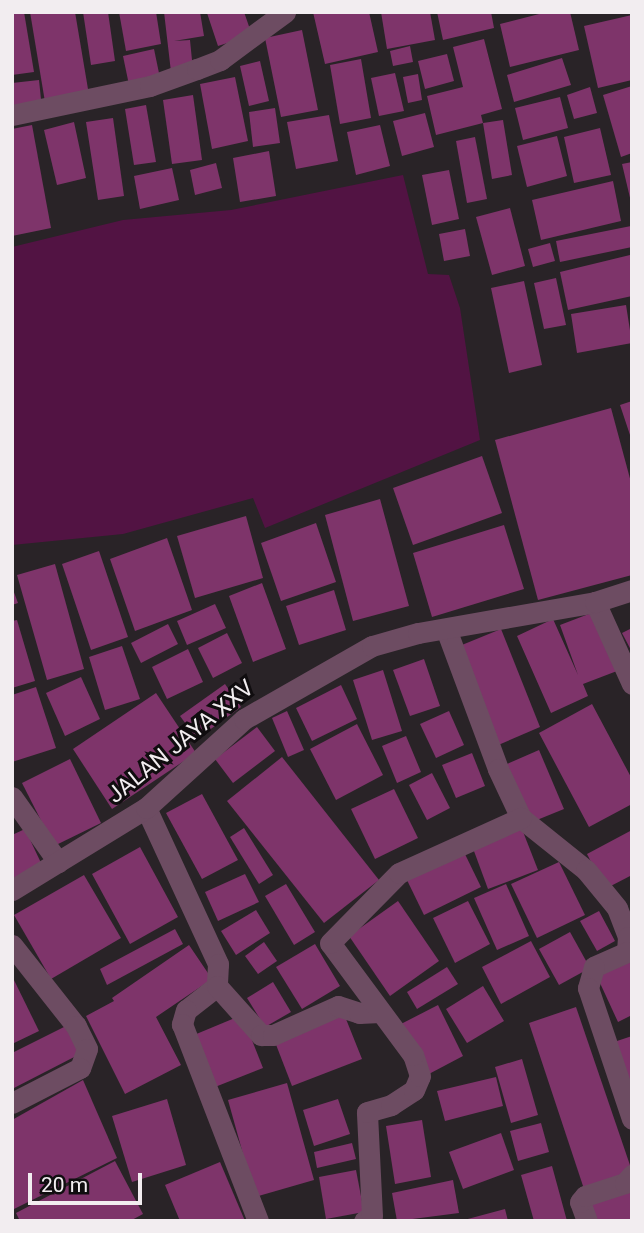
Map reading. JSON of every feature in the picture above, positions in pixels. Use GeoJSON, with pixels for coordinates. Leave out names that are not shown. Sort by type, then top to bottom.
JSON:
{"type":"FeatureCollection","features":[{"type":"Feature","properties":{"kind":"street"},"geometry":{"type":"LineString","coordinates":[[12,115],[150,86],[197,69],[220,60],[285,12]]}},
{"type":"Feature","properties":{"kind":"street","name":"JALAN JAYA XXV"},"geometry":{"type":"LineString","coordinates":[[12,890],[146,808],[244,719],[318,673],[372,646],[446,629],[595,602],[632,590]]}},
{"type":"Feature","properties":{"kind":"street"},"geometry":{"type":"LineString","coordinates":[[595,602],[632,684]]}},
{"type":"Feature","properties":{"kind":"street"},"geometry":{"type":"LineString","coordinates":[[446,629],[498,769],[522,818],[586,870],[617,908],[628,937],[627,952],[594,967],[587,988],[632,1119]]}},
{"type":"Feature","properties":{"kind":"street"},"geometry":{"type":"LineString","coordinates":[[12,797],[58,862]]}},
{"type":"Feature","properties":{"kind":"street"},"geometry":{"type":"LineString","coordinates":[[146,808],[218,964],[217,986],[261,1035],[273,1035],[338,1006],[359,1013],[380,1012]]}},
{"type":"Feature","properties":{"kind":"street"},"geometry":{"type":"LineString","coordinates":[[364,1221],[372,1216],[367,1112],[391,1105],[414,1090],[420,1076],[413,1055],[330,942],[399,873],[522,818]]}},
{"type":"Feature","properties":{"kind":"street"},"geometry":{"type":"LineString","coordinates":[[12,944],[76,1026],[87,1049],[80,1068],[12,1103]]}},
{"type":"Feature","properties":{"kind":"street"},"geometry":{"type":"LineString","coordinates":[[217,986],[186,1010],[182,1024],[258,1221]]}},
{"type":"Feature","properties":{"kind":"street"},"geometry":{"type":"LineString","coordinates":[[587,1221],[580,1202],[585,1196],[625,1183],[632,1175]]}},
{"type":"Feature","properties":{"kind":"shaded area"},"geometry":{"type":"Polygon","coordinates":[[[403,175],[428,274],[449,275],[460,308],[480,440],[265,528],[253,498],[123,534],[12,545],[12,247],[123,220],[231,210],[403,175]]]}},
{"type":"Feature","properties":{"kind":"building"},"geometry":{"type":"Polygon","coordinates":[[[12,12],[24,12],[34,72],[12,75],[12,12]]]}},
{"type":"Feature","properties":{"kind":"building"},"geometry":{"type":"Polygon","coordinates":[[[30,12],[75,12],[89,95],[45,102],[30,12]]]}},
{"type":"Feature","properties":{"kind":"building"},"geometry":{"type":"Polygon","coordinates":[[[83,12],[108,12],[115,61],[91,65],[83,12]]]}},
{"type":"Feature","properties":{"kind":"building"},"geometry":{"type":"Polygon","coordinates":[[[119,12],[156,12],[161,44],[126,51],[119,12]]]}},
{"type":"Feature","properties":{"kind":"building"},"geometry":{"type":"Polygon","coordinates":[[[164,12],[200,12],[204,36],[174,41],[190,40],[193,70],[171,72],[164,12]]]}},
{"type":"Feature","properties":{"kind":"building"},"geometry":{"type":"Polygon","coordinates":[[[244,12],[252,35],[218,46],[207,13],[244,12]]]}},
{"type":"Feature","properties":{"kind":"building"},"geometry":{"type":"Polygon","coordinates":[[[313,12],[369,12],[378,52],[325,64],[313,12]]]}},
{"type":"Feature","properties":{"kind":"building"},"geometry":{"type":"Polygon","coordinates":[[[381,12],[430,12],[435,40],[387,49],[381,12]]]}},
{"type":"Feature","properties":{"kind":"building"},"geometry":{"type":"Polygon","coordinates":[[[437,12],[491,12],[494,28],[443,40],[437,12]]]}},
{"type":"Feature","properties":{"kind":"building"},"geometry":{"type":"Polygon","coordinates":[[[547,12],[570,12],[579,50],[510,67],[500,24],[547,12]]]}},
{"type":"Feature","properties":{"kind":"building"},"geometry":{"type":"Polygon","coordinates":[[[632,15],[632,80],[598,88],[584,26],[632,15]]]}},
{"type":"Feature","properties":{"kind":"building"},"geometry":{"type":"Polygon","coordinates":[[[302,30],[318,110],[281,117],[265,38],[302,30]]]}},
{"type":"Feature","properties":{"kind":"building"},"geometry":{"type":"Polygon","coordinates":[[[484,39],[502,109],[481,115],[483,123],[436,135],[427,96],[463,87],[453,47],[484,39]]]}},
{"type":"Feature","properties":{"kind":"building"},"geometry":{"type":"Polygon","coordinates":[[[410,46],[413,62],[393,66],[390,51],[410,46]]]}},
{"type":"Feature","properties":{"kind":"building"},"geometry":{"type":"Polygon","coordinates":[[[154,49],[160,78],[129,85],[123,56],[154,49]]]}},
{"type":"Feature","properties":{"kind":"building"},"geometry":{"type":"Polygon","coordinates":[[[447,54],[454,81],[425,89],[418,61],[447,54]]]}},
{"type":"Feature","properties":{"kind":"building"},"geometry":{"type":"Polygon","coordinates":[[[562,58],[571,85],[514,102],[507,75],[562,58]]]}},
{"type":"Feature","properties":{"kind":"building"},"geometry":{"type":"Polygon","coordinates":[[[361,59],[371,118],[340,124],[330,65],[361,59]]]}},
{"type":"Feature","properties":{"kind":"building"},"geometry":{"type":"Polygon","coordinates":[[[260,61],[269,101],[249,106],[240,66],[260,61]]]}},
{"type":"Feature","properties":{"kind":"building"},"geometry":{"type":"Polygon","coordinates":[[[395,73],[404,111],[379,116],[371,78],[395,73]]]}},
{"type":"Feature","properties":{"kind":"building"},"geometry":{"type":"Polygon","coordinates":[[[418,74],[422,100],[408,103],[403,77],[418,74]]]}},
{"type":"Feature","properties":{"kind":"building"},"geometry":{"type":"Polygon","coordinates":[[[235,77],[248,141],[212,149],[200,84],[235,77]]]}},
{"type":"Feature","properties":{"kind":"building"},"geometry":{"type":"Polygon","coordinates":[[[39,80],[42,109],[12,112],[12,83],[39,80]]]}},
{"type":"Feature","properties":{"kind":"building"},"geometry":{"type":"Polygon","coordinates":[[[632,86],[632,153],[621,157],[603,95],[632,86]]]}},
{"type":"Feature","properties":{"kind":"building"},"geometry":{"type":"Polygon","coordinates":[[[590,87],[597,113],[574,119],[567,95],[590,87]]]}},
{"type":"Feature","properties":{"kind":"building"},"geometry":{"type":"Polygon","coordinates":[[[193,95],[202,160],[172,164],[163,100],[193,95]]]}},
{"type":"Feature","properties":{"kind":"building"},"geometry":{"type":"Polygon","coordinates":[[[560,97],[568,128],[523,140],[515,108],[560,97]]]}},
{"type":"Feature","properties":{"kind":"building"},"geometry":{"type":"Polygon","coordinates":[[[146,105],[156,162],[134,165],[125,109],[146,105]]]}},
{"type":"Feature","properties":{"kind":"building"},"geometry":{"type":"Polygon","coordinates":[[[275,108],[280,143],[253,147],[249,112],[275,108]]]}},
{"type":"Feature","properties":{"kind":"building"},"geometry":{"type":"Polygon","coordinates":[[[425,113],[434,147],[402,156],[393,121],[425,113]]]}},
{"type":"Feature","properties":{"kind":"building"},"geometry":{"type":"Polygon","coordinates":[[[329,115],[338,161],[296,169],[287,122],[329,115]]]}},
{"type":"Feature","properties":{"kind":"building"},"geometry":{"type":"Polygon","coordinates":[[[113,118],[124,196],[98,200],[86,122],[113,118]]]}},
{"type":"Feature","properties":{"kind":"building"},"geometry":{"type":"Polygon","coordinates":[[[503,120],[512,175],[492,179],[483,123],[503,120]]]}},
{"type":"Feature","properties":{"kind":"building"},"geometry":{"type":"Polygon","coordinates":[[[74,122],[86,178],[57,185],[44,130],[74,122]]]}},
{"type":"Feature","properties":{"kind":"building"},"geometry":{"type":"Polygon","coordinates":[[[32,125],[51,228],[12,236],[12,129],[32,125]]]}},
{"type":"Feature","properties":{"kind":"building"},"geometry":{"type":"Polygon","coordinates":[[[380,125],[390,166],[356,175],[347,132],[380,125]]]}},
{"type":"Feature","properties":{"kind":"building"},"geometry":{"type":"Polygon","coordinates":[[[600,128],[611,175],[574,183],[564,137],[600,128]]]}},
{"type":"Feature","properties":{"kind":"building"},"geometry":{"type":"Polygon","coordinates":[[[557,136],[567,176],[527,187],[517,146],[557,136]]]}},
{"type":"Feature","properties":{"kind":"building"},"geometry":{"type":"Polygon","coordinates":[[[475,137],[487,199],[467,203],[456,141],[475,137]]]}},
{"type":"Feature","properties":{"kind":"building"},"geometry":{"type":"Polygon","coordinates":[[[269,151],[276,196],[240,202],[233,158],[269,151]]]}},
{"type":"Feature","properties":{"kind":"building"},"geometry":{"type":"Polygon","coordinates":[[[632,162],[632,202],[631,202],[622,164],[632,162]]]}},
{"type":"Feature","properties":{"kind":"building"},"geometry":{"type":"Polygon","coordinates":[[[216,163],[222,188],[195,195],[190,170],[216,163]]]}},
{"type":"Feature","properties":{"kind":"building"},"geometry":{"type":"Polygon","coordinates":[[[172,168],[179,200],[140,209],[134,176],[172,168]]]}},
{"type":"Feature","properties":{"kind":"building"},"geometry":{"type":"Polygon","coordinates":[[[449,170],[459,219],[432,225],[422,175],[449,170]]]}},
{"type":"Feature","properties":{"kind":"building"},"geometry":{"type":"Polygon","coordinates":[[[613,181],[621,221],[541,240],[532,200],[613,181]]]}},
{"type":"Feature","properties":{"kind":"building"},"geometry":{"type":"Polygon","coordinates":[[[510,208],[525,266],[492,275],[476,217],[510,208]]]}},
{"type":"Feature","properties":{"kind":"building"},"geometry":{"type":"Polygon","coordinates":[[[631,226],[632,247],[560,262],[556,241],[631,226]]]}},
{"type":"Feature","properties":{"kind":"building"},"geometry":{"type":"Polygon","coordinates":[[[465,229],[470,256],[444,261],[439,234],[465,229]]]}},
{"type":"Feature","properties":{"kind":"building"},"geometry":{"type":"Polygon","coordinates":[[[550,243],[555,261],[533,267],[528,249],[550,243]]]}},
{"type":"Feature","properties":{"kind":"building"},"geometry":{"type":"Polygon","coordinates":[[[630,255],[632,296],[568,310],[560,272],[630,255]]]}},
{"type":"Feature","properties":{"kind":"building"},"geometry":{"type":"Polygon","coordinates":[[[556,278],[566,325],[544,329],[534,283],[556,278]]]}},
{"type":"Feature","properties":{"kind":"building"},"geometry":{"type":"Polygon","coordinates":[[[524,281],[542,365],[509,373],[491,288],[524,281]]]}},
{"type":"Feature","properties":{"kind":"building"},"geometry":{"type":"Polygon","coordinates":[[[626,305],[632,343],[577,353],[571,314],[626,305]]]}},
{"type":"Feature","properties":{"kind":"building"},"geometry":{"type":"Polygon","coordinates":[[[632,401],[632,438],[631,438],[620,405],[632,401]]]}},
{"type":"Feature","properties":{"kind":"building"},"geometry":{"type":"Polygon","coordinates":[[[611,408],[632,486],[632,575],[538,600],[495,440],[611,408]]]}},
{"type":"Feature","properties":{"kind":"building"},"geometry":{"type":"Polygon","coordinates":[[[482,456],[502,513],[413,545],[393,488],[482,456]]]}},
{"type":"Feature","properties":{"kind":"building"},"geometry":{"type":"Polygon","coordinates":[[[380,499],[409,606],[353,621],[325,515],[380,499]]]}},
{"type":"Feature","properties":{"kind":"building"},"geometry":{"type":"Polygon","coordinates":[[[246,516],[263,578],[195,598],[177,536],[246,516]]]}},
{"type":"Feature","properties":{"kind":"building"},"geometry":{"type":"Polygon","coordinates":[[[316,523],[336,582],[281,601],[261,543],[316,523]]]}},
{"type":"Feature","properties":{"kind":"building"},"geometry":{"type":"Polygon","coordinates":[[[504,525],[524,589],[432,617],[413,553],[504,525]]]}},
{"type":"Feature","properties":{"kind":"building"},"geometry":{"type":"Polygon","coordinates":[[[167,538],[192,610],[135,631],[110,559],[167,538]]]}},
{"type":"Feature","properties":{"kind":"building"},"geometry":{"type":"Polygon","coordinates":[[[99,551],[128,637],[91,650],[62,564],[99,551]]]}},
{"type":"Feature","properties":{"kind":"building"},"geometry":{"type":"Polygon","coordinates":[[[55,564],[84,669],[47,680],[17,575],[55,564]]]}},
{"type":"Feature","properties":{"kind":"building"},"geometry":{"type":"Polygon","coordinates":[[[262,583],[286,649],[253,662],[229,596],[262,583]]]}},
{"type":"Feature","properties":{"kind":"building"},"geometry":{"type":"Polygon","coordinates":[[[12,587],[18,603],[12,605],[12,587]]]}},
{"type":"Feature","properties":{"kind":"building"},"geometry":{"type":"Polygon","coordinates":[[[334,590],[346,630],[299,645],[286,606],[334,590]]]}},
{"type":"Feature","properties":{"kind":"building"},"geometry":{"type":"Polygon","coordinates":[[[215,604],[226,628],[187,645],[177,621],[215,604]]]}},
{"type":"Feature","properties":{"kind":"building"},"geometry":{"type":"Polygon","coordinates":[[[594,612],[617,671],[583,684],[588,696],[551,713],[517,636],[553,619],[578,675],[560,625],[594,612]]]}},
{"type":"Feature","properties":{"kind":"building"},"geometry":{"type":"Polygon","coordinates":[[[17,620],[35,681],[12,688],[12,621],[17,620]]]}},
{"type":"Feature","properties":{"kind":"building"},"geometry":{"type":"Polygon","coordinates":[[[168,624],[178,644],[141,663],[131,643],[168,624]]]}},
{"type":"Feature","properties":{"kind":"building"},"geometry":{"type":"Polygon","coordinates":[[[632,628],[632,652],[622,633],[632,628]]]}},
{"type":"Feature","properties":{"kind":"building"},"geometry":{"type":"Polygon","coordinates":[[[501,629],[540,727],[496,746],[457,647],[501,629]]]}},
{"type":"Feature","properties":{"kind":"building"},"geometry":{"type":"Polygon","coordinates":[[[227,633],[242,663],[213,678],[198,648],[227,633]]]}},
{"type":"Feature","properties":{"kind":"building"},"geometry":{"type":"Polygon","coordinates":[[[122,646],[140,699],[105,710],[89,657],[122,646]]]}},
{"type":"Feature","properties":{"kind":"building"},"geometry":{"type":"Polygon","coordinates":[[[188,649],[203,682],[167,699],[152,667],[188,649]]]}},
{"type":"Feature","properties":{"kind":"building"},"geometry":{"type":"Polygon","coordinates":[[[424,659],[440,706],[410,716],[393,670],[424,659]]]}},
{"type":"Feature","properties":{"kind":"building"},"geometry":{"type":"Polygon","coordinates":[[[383,670],[402,731],[372,740],[353,680],[383,670]]]}},
{"type":"Feature","properties":{"kind":"building"},"geometry":{"type":"Polygon","coordinates":[[[81,677],[100,719],[65,736],[46,693],[81,677]]]}},
{"type":"Feature","properties":{"kind":"building"},"geometry":{"type":"Polygon","coordinates":[[[225,684],[241,707],[197,739],[180,716],[225,684]]]}},
{"type":"Feature","properties":{"kind":"building"},"geometry":{"type":"Polygon","coordinates":[[[341,685],[357,719],[312,741],[296,708],[341,685]]]}},
{"type":"Feature","properties":{"kind":"building"},"geometry":{"type":"Polygon","coordinates":[[[36,687],[56,748],[12,762],[12,695],[36,687]]]}},
{"type":"Feature","properties":{"kind":"building"},"geometry":{"type":"Polygon","coordinates":[[[156,693],[196,753],[112,809],[73,749],[156,693]]]}},
{"type":"Feature","properties":{"kind":"building"},"geometry":{"type":"Polygon","coordinates":[[[592,704],[632,779],[632,804],[589,827],[539,733],[592,704]]]}},
{"type":"Feature","properties":{"kind":"building"},"geometry":{"type":"Polygon","coordinates":[[[287,711],[304,750],[288,757],[272,718],[287,711]]]}},
{"type":"Feature","properties":{"kind":"building"},"geometry":{"type":"Polygon","coordinates":[[[449,711],[464,745],[436,758],[420,724],[449,711]]]}},
{"type":"Feature","properties":{"kind":"building"},"geometry":{"type":"Polygon","coordinates":[[[357,724],[383,775],[336,800],[310,749],[357,724]]]}},
{"type":"Feature","properties":{"kind":"building"},"geometry":{"type":"Polygon","coordinates":[[[257,727],[275,751],[233,783],[215,759],[257,727]]]}},
{"type":"Feature","properties":{"kind":"building"},"geometry":{"type":"Polygon","coordinates":[[[406,736],[421,772],[397,783],[382,746],[406,736]]]}},
{"type":"Feature","properties":{"kind":"building"},"geometry":{"type":"Polygon","coordinates":[[[539,750],[564,809],[532,822],[507,764],[539,750]]]}},
{"type":"Feature","properties":{"kind":"building"},"geometry":{"type":"Polygon","coordinates":[[[472,753],[485,786],[456,798],[442,765],[472,753]]]}},
{"type":"Feature","properties":{"kind":"building"},"geometry":{"type":"Polygon","coordinates":[[[282,757],[379,880],[324,923],[227,801],[282,757]]]}},
{"type":"Feature","properties":{"kind":"building"},"geometry":{"type":"Polygon","coordinates":[[[70,759],[101,823],[54,846],[22,783],[70,759]]]}},
{"type":"Feature","properties":{"kind":"building"},"geometry":{"type":"Polygon","coordinates":[[[432,773],[450,808],[427,820],[409,785],[432,773]]]}},
{"type":"Feature","properties":{"kind":"building"},"geometry":{"type":"Polygon","coordinates":[[[394,789],[418,838],[375,859],[351,809],[394,789]]]}},
{"type":"Feature","properties":{"kind":"building"},"geometry":{"type":"Polygon","coordinates":[[[202,794],[238,860],[202,879],[166,813],[202,794]]]}},
{"type":"Feature","properties":{"kind":"building"},"geometry":{"type":"Polygon","coordinates":[[[520,824],[538,870],[488,889],[471,843],[520,824]]]}},
{"type":"Feature","properties":{"kind":"building"},"geometry":{"type":"Polygon","coordinates":[[[244,828],[273,875],[259,884],[230,837],[244,828]]]}},
{"type":"Feature","properties":{"kind":"building"},"geometry":{"type":"Polygon","coordinates":[[[25,829],[42,865],[12,879],[12,835],[25,829]]]}},
{"type":"Feature","properties":{"kind":"building"},"geometry":{"type":"Polygon","coordinates":[[[632,830],[632,875],[605,889],[587,854],[632,830]]]}},
{"type":"Feature","properties":{"kind":"building"},"geometry":{"type":"Polygon","coordinates":[[[140,847],[178,917],[130,944],[92,874],[140,847]]]}},
{"type":"Feature","properties":{"kind":"building"},"geometry":{"type":"Polygon","coordinates":[[[462,848],[481,887],[424,915],[405,876],[462,848]]]}},
{"type":"Feature","properties":{"kind":"building"},"geometry":{"type":"Polygon","coordinates":[[[559,862],[585,915],[537,938],[511,884],[559,862]]]}},
{"type":"Feature","properties":{"kind":"building"},"geometry":{"type":"Polygon","coordinates":[[[245,874],[259,902],[218,921],[205,892],[245,874]]]}},
{"type":"Feature","properties":{"kind":"building"},"geometry":{"type":"Polygon","coordinates":[[[84,875],[121,938],[51,979],[14,915],[84,875]]]}},
{"type":"Feature","properties":{"kind":"building"},"geometry":{"type":"Polygon","coordinates":[[[286,884],[315,932],[294,945],[265,896],[286,884]]]}},
{"type":"Feature","properties":{"kind":"building"},"geometry":{"type":"Polygon","coordinates":[[[506,884],[529,936],[497,950],[474,898],[506,884]]]}},
{"type":"Feature","properties":{"kind":"building"},"geometry":{"type":"Polygon","coordinates":[[[398,901],[439,961],[390,996],[349,936],[398,901]]]}},
{"type":"Feature","properties":{"kind":"building"},"geometry":{"type":"Polygon","coordinates":[[[468,901],[490,944],[455,963],[433,918],[468,901]]]}},
{"type":"Feature","properties":{"kind":"building"},"geometry":{"type":"Polygon","coordinates":[[[256,910],[270,933],[236,955],[221,931],[256,910]]]}},
{"type":"Feature","properties":{"kind":"building"},"geometry":{"type":"Polygon","coordinates":[[[599,911],[615,941],[597,951],[580,921],[599,911]]]}},
{"type":"Feature","properties":{"kind":"building"},"geometry":{"type":"Polygon","coordinates":[[[175,929],[183,944],[107,985],[100,969],[175,929]]]}},
{"type":"Feature","properties":{"kind":"building"},"geometry":{"type":"Polygon","coordinates":[[[570,932],[590,968],[559,985],[539,949],[570,932]]]}},
{"type":"Feature","properties":{"kind":"building"},"geometry":{"type":"Polygon","coordinates":[[[531,941],[550,977],[501,1004],[482,967],[531,941]]]}},
{"type":"Feature","properties":{"kind":"building"},"geometry":{"type":"Polygon","coordinates":[[[264,942],[277,961],[258,974],[245,956],[264,942]]]}},
{"type":"Feature","properties":{"kind":"building"},"geometry":{"type":"Polygon","coordinates":[[[315,944],[340,986],[302,1009],[276,967],[315,944]]]}},
{"type":"Feature","properties":{"kind":"building"},"geometry":{"type":"Polygon","coordinates":[[[189,945],[212,979],[156,1017],[181,1065],[125,1094],[86,1016],[114,1001],[112,998],[189,945]]]}},
{"type":"Feature","properties":{"kind":"building"},"geometry":{"type":"Polygon","coordinates":[[[632,952],[632,1015],[618,1022],[594,970],[632,952]]]}},
{"type":"Feature","properties":{"kind":"building"},"geometry":{"type":"Polygon","coordinates":[[[447,967],[458,984],[417,1009],[407,992],[447,967]]]}},
{"type":"Feature","properties":{"kind":"building"},"geometry":{"type":"Polygon","coordinates":[[[12,976],[39,1031],[12,1044],[12,976]]]}},
{"type":"Feature","properties":{"kind":"building"},"geometry":{"type":"Polygon","coordinates":[[[273,982],[291,1012],[265,1027],[247,998],[273,982]]]}},
{"type":"Feature","properties":{"kind":"building"},"geometry":{"type":"Polygon","coordinates":[[[483,986],[504,1021],[467,1043],[446,1009],[483,986]]]}},
{"type":"Feature","properties":{"kind":"building"},"geometry":{"type":"Polygon","coordinates":[[[438,1005],[463,1056],[427,1075],[401,1024],[438,1005]]]}},
{"type":"Feature","properties":{"kind":"building"},"geometry":{"type":"Polygon","coordinates":[[[576,1007],[632,1171],[584,1189],[529,1023],[576,1007]]]}},
{"type":"Feature","properties":{"kind":"building"},"geometry":{"type":"Polygon","coordinates":[[[344,1014],[362,1059],[292,1086],[275,1042],[344,1014]]]}},
{"type":"Feature","properties":{"kind":"building"},"geometry":{"type":"Polygon","coordinates":[[[242,1015],[263,1068],[215,1087],[194,1035],[242,1015]]]}},
{"type":"Feature","properties":{"kind":"building"},"geometry":{"type":"Polygon","coordinates":[[[66,1026],[80,1054],[12,1089],[12,1053],[66,1026]]]}},
{"type":"Feature","properties":{"kind":"building"},"geometry":{"type":"Polygon","coordinates":[[[632,1036],[632,1104],[611,1043],[632,1036]]]}},
{"type":"Feature","properties":{"kind":"building"},"geometry":{"type":"Polygon","coordinates":[[[522,1059],[538,1115],[511,1123],[495,1067],[522,1059]]]}},
{"type":"Feature","properties":{"kind":"building"},"geometry":{"type":"Polygon","coordinates":[[[496,1077],[503,1106],[445,1121],[437,1091],[496,1077]]]}},
{"type":"Feature","properties":{"kind":"building"},"geometry":{"type":"Polygon","coordinates":[[[83,1080],[117,1158],[12,1210],[12,1120],[83,1080]]]}},
{"type":"Feature","properties":{"kind":"building"},"geometry":{"type":"Polygon","coordinates":[[[287,1083],[314,1180],[255,1197],[228,1100],[287,1083]]]}},
{"type":"Feature","properties":{"kind":"building"},"geometry":{"type":"Polygon","coordinates":[[[167,1099],[186,1165],[132,1182],[112,1116],[167,1099]]]}},
{"type":"Feature","properties":{"kind":"building"},"geometry":{"type":"Polygon","coordinates":[[[338,1099],[350,1134],[314,1146],[303,1110],[338,1099]]]}},
{"type":"Feature","properties":{"kind":"building"},"geometry":{"type":"Polygon","coordinates":[[[422,1120],[431,1177],[395,1184],[386,1126],[422,1120]]]}},
{"type":"Feature","properties":{"kind":"building"},"geometry":{"type":"Polygon","coordinates":[[[541,1123],[549,1152],[518,1161],[510,1131],[541,1123]]]}},
{"type":"Feature","properties":{"kind":"building"},"geometry":{"type":"Polygon","coordinates":[[[501,1133],[514,1170],[463,1189],[449,1152],[501,1133]]]}},
{"type":"Feature","properties":{"kind":"building"},"geometry":{"type":"Polygon","coordinates":[[[352,1143],[356,1159],[317,1168],[314,1152],[352,1143]]]}},
{"type":"Feature","properties":{"kind":"building"},"geometry":{"type":"Polygon","coordinates":[[[115,1161],[143,1214],[130,1221],[20,1221],[16,1213],[115,1161]]]}},
{"type":"Feature","properties":{"kind":"building"},"geometry":{"type":"Polygon","coordinates":[[[220,1162],[245,1221],[180,1221],[165,1185],[220,1162]]]}},
{"type":"Feature","properties":{"kind":"building"},"geometry":{"type":"Polygon","coordinates":[[[552,1166],[567,1221],[534,1221],[521,1175],[552,1166]]]}},
{"type":"Feature","properties":{"kind":"building"},"geometry":{"type":"Polygon","coordinates":[[[356,1170],[364,1212],[326,1219],[319,1177],[356,1170]]]}},
{"type":"Feature","properties":{"kind":"building"},"geometry":{"type":"Polygon","coordinates":[[[453,1180],[459,1213],[397,1221],[392,1193],[453,1180]]]}},
{"type":"Feature","properties":{"kind":"building"},"geometry":{"type":"Polygon","coordinates":[[[632,1189],[632,1221],[596,1221],[588,1197],[632,1189]]]}},
{"type":"Feature","properties":{"kind":"building"},"geometry":{"type":"Polygon","coordinates":[[[505,1209],[508,1221],[464,1221],[464,1220],[505,1209]]]}}]}
